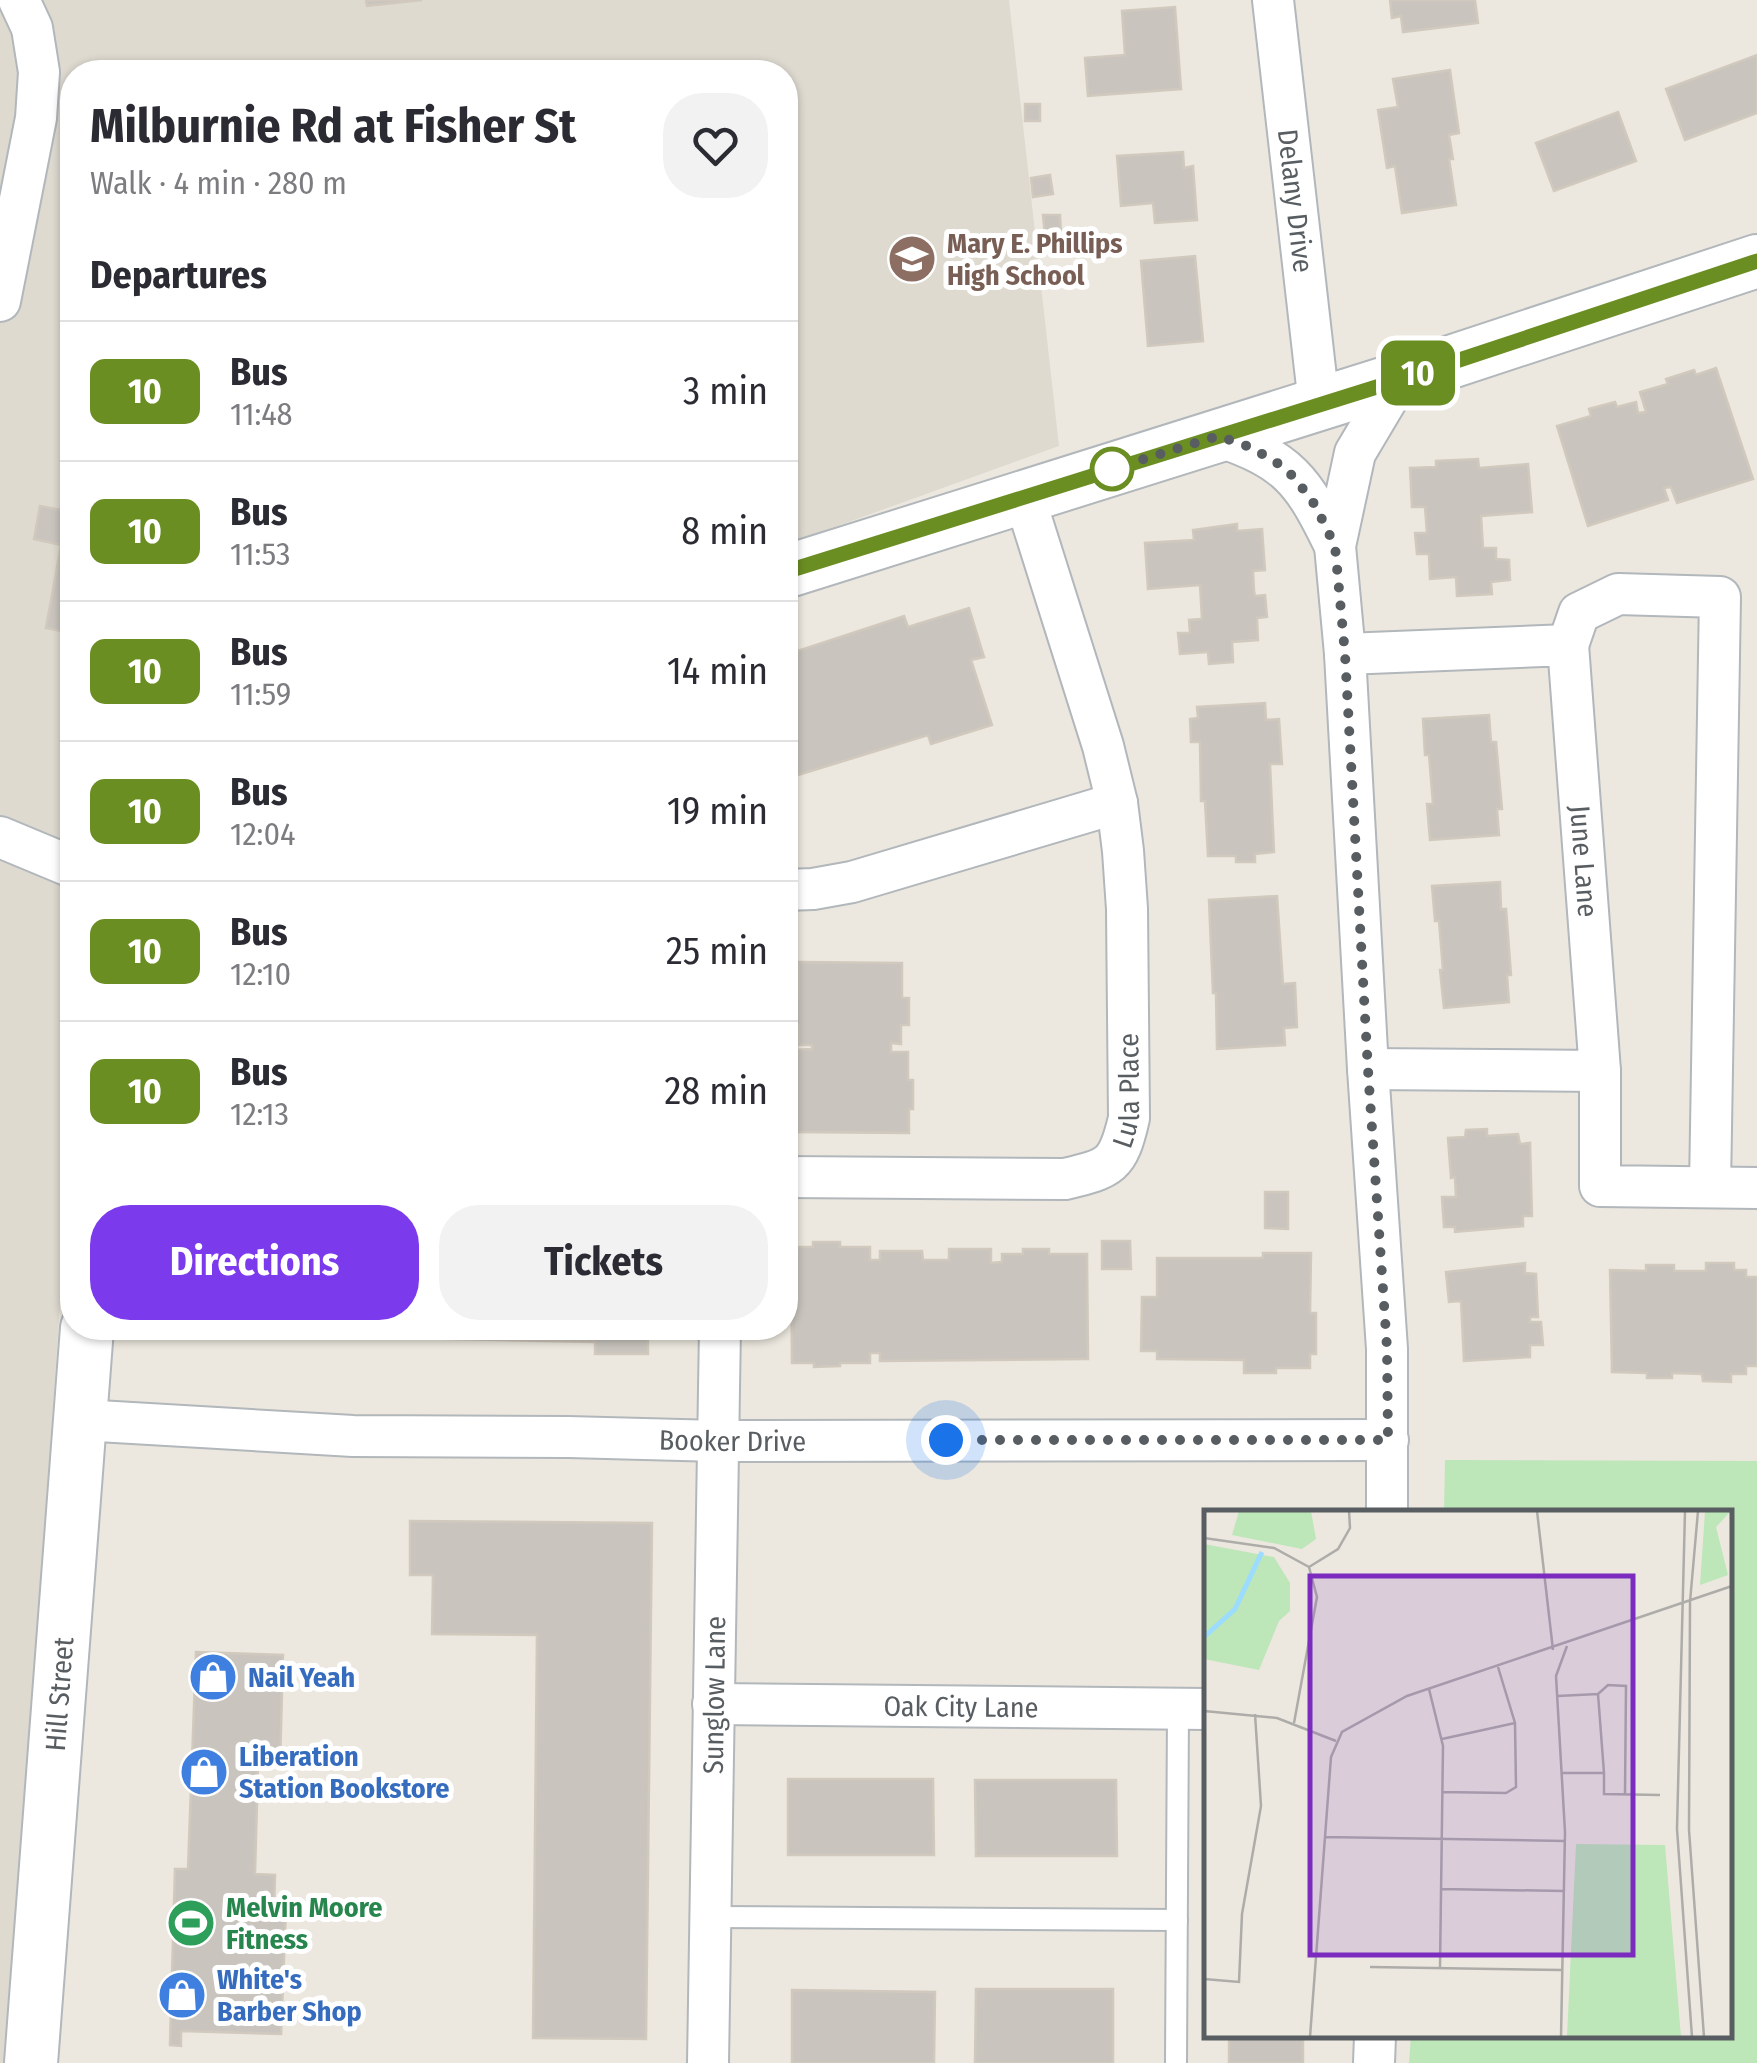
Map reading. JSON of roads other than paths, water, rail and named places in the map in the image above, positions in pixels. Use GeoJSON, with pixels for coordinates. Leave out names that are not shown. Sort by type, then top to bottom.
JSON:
{"type":"FeatureCollection","features":[{"type":"Feature","properties":{"kind":"street"},"geometry":{"type":"LineString","coordinates":[[0,301],[36,118],[39,72],[32,28],[18,0]]}},
{"type":"Feature","properties":{"kind":"street","name":"Delany Drive"},"geometry":{"type":"LineString","coordinates":[[1273,0],[1320,404]]}},
{"type":"Feature","properties":{"kind":"street"},"geometry":{"type":"LineString","coordinates":[[798,568],[1399,380],[1757,260]]}},
{"type":"Feature","properties":{"kind":"street"},"geometry":{"type":"LineString","coordinates":[[1387,1510],[1387,1348],[1335,546],[1355,452],[1399,380]]}},
{"type":"Feature","properties":{"kind":"street"},"geometry":{"type":"LineString","coordinates":[[1218,436],[1250,447],[1294,477],[1315,505],[1335,546]]}},
{"type":"Feature","properties":{"kind":"street","name":"Lula Place"},"geometry":{"type":"LineString","coordinates":[[798,1177],[1064,1179],[1111,1164],[1122,1147],[1129,1118],[1127,908],[1117,803],[1103,746],[1024,496]]}},
{"type":"Feature","properties":{"kind":"street"},"geometry":{"type":"LineString","coordinates":[[1345,654],[1568,644],[1578,613],[1618,594],[1720,597],[1710,1187],[1757,1188]]}},
{"type":"Feature","properties":{"kind":"street","name":"June Lane"},"geometry":{"type":"LineString","coordinates":[[1568,644],[1600,1071],[1600,1186],[1710,1187]]}},
{"type":"Feature","properties":{"kind":"street"},"geometry":{"type":"LineString","coordinates":[[798,890],[852,882],[1117,803]]}},
{"type":"Feature","properties":{"kind":"street"},"geometry":{"type":"LineString","coordinates":[[0,837],[60,862]]}},
{"type":"Feature","properties":{"kind":"street"},"geometry":{"type":"LineString","coordinates":[[1368,1070],[1600,1071]]}},
{"type":"Feature","properties":{"kind":"street","name":"Hill Street"},"geometry":{"type":"LineString","coordinates":[[31,2063],[86,1340]]}},
{"type":"Feature","properties":{"kind":"street","name":"Sunglow Lane"},"geometry":{"type":"LineString","coordinates":[[708,2063],[720,1340]]}},
{"type":"Feature","properties":{"kind":"street","name":"Booker Drive"},"geometry":{"type":"LineString","coordinates":[[80,1420],[353,1436],[719,1441],[1388,1440]]}},
{"type":"Feature","properties":{"kind":"street","name":"Oak City Lane"},"geometry":{"type":"LineString","coordinates":[[713,1704],[1192,1709]]}},
{"type":"Feature","properties":{"kind":"street"},"geometry":{"type":"LineString","coordinates":[[1374,2063],[1375,2038]]}},
{"type":"Feature","properties":{"kind":"lane"},"geometry":{"type":"LineString","coordinates":[[1176,2063],[1177,1920],[1192,1709]]}},
{"type":"Feature","properties":{"kind":"lane"},"geometry":{"type":"LineString","coordinates":[[710,1916],[1177,1920]]}},
{"type":"Feature","properties":{"kind":"place","name":"Mary E. Phillips High School"},"geometry":{"type":"Point","coordinates":[912,259]}},
{"type":"Feature","properties":{"kind":"place","name":"Nail Yeah"},"geometry":{"type":"Point","coordinates":[213,1677]}},
{"type":"Feature","properties":{"kind":"place","name":"Liberation Station Bookstore"},"geometry":{"type":"Point","coordinates":[204,1772]}},
{"type":"Feature","properties":{"kind":"place","name":"Melvin Moore Fitness"},"geometry":{"type":"Point","coordinates":[191,1923]}},
{"type":"Feature","properties":{"kind":"place","name":"White's Barber Shop"},"geometry":{"type":"Point","coordinates":[182,1995]}}]}
